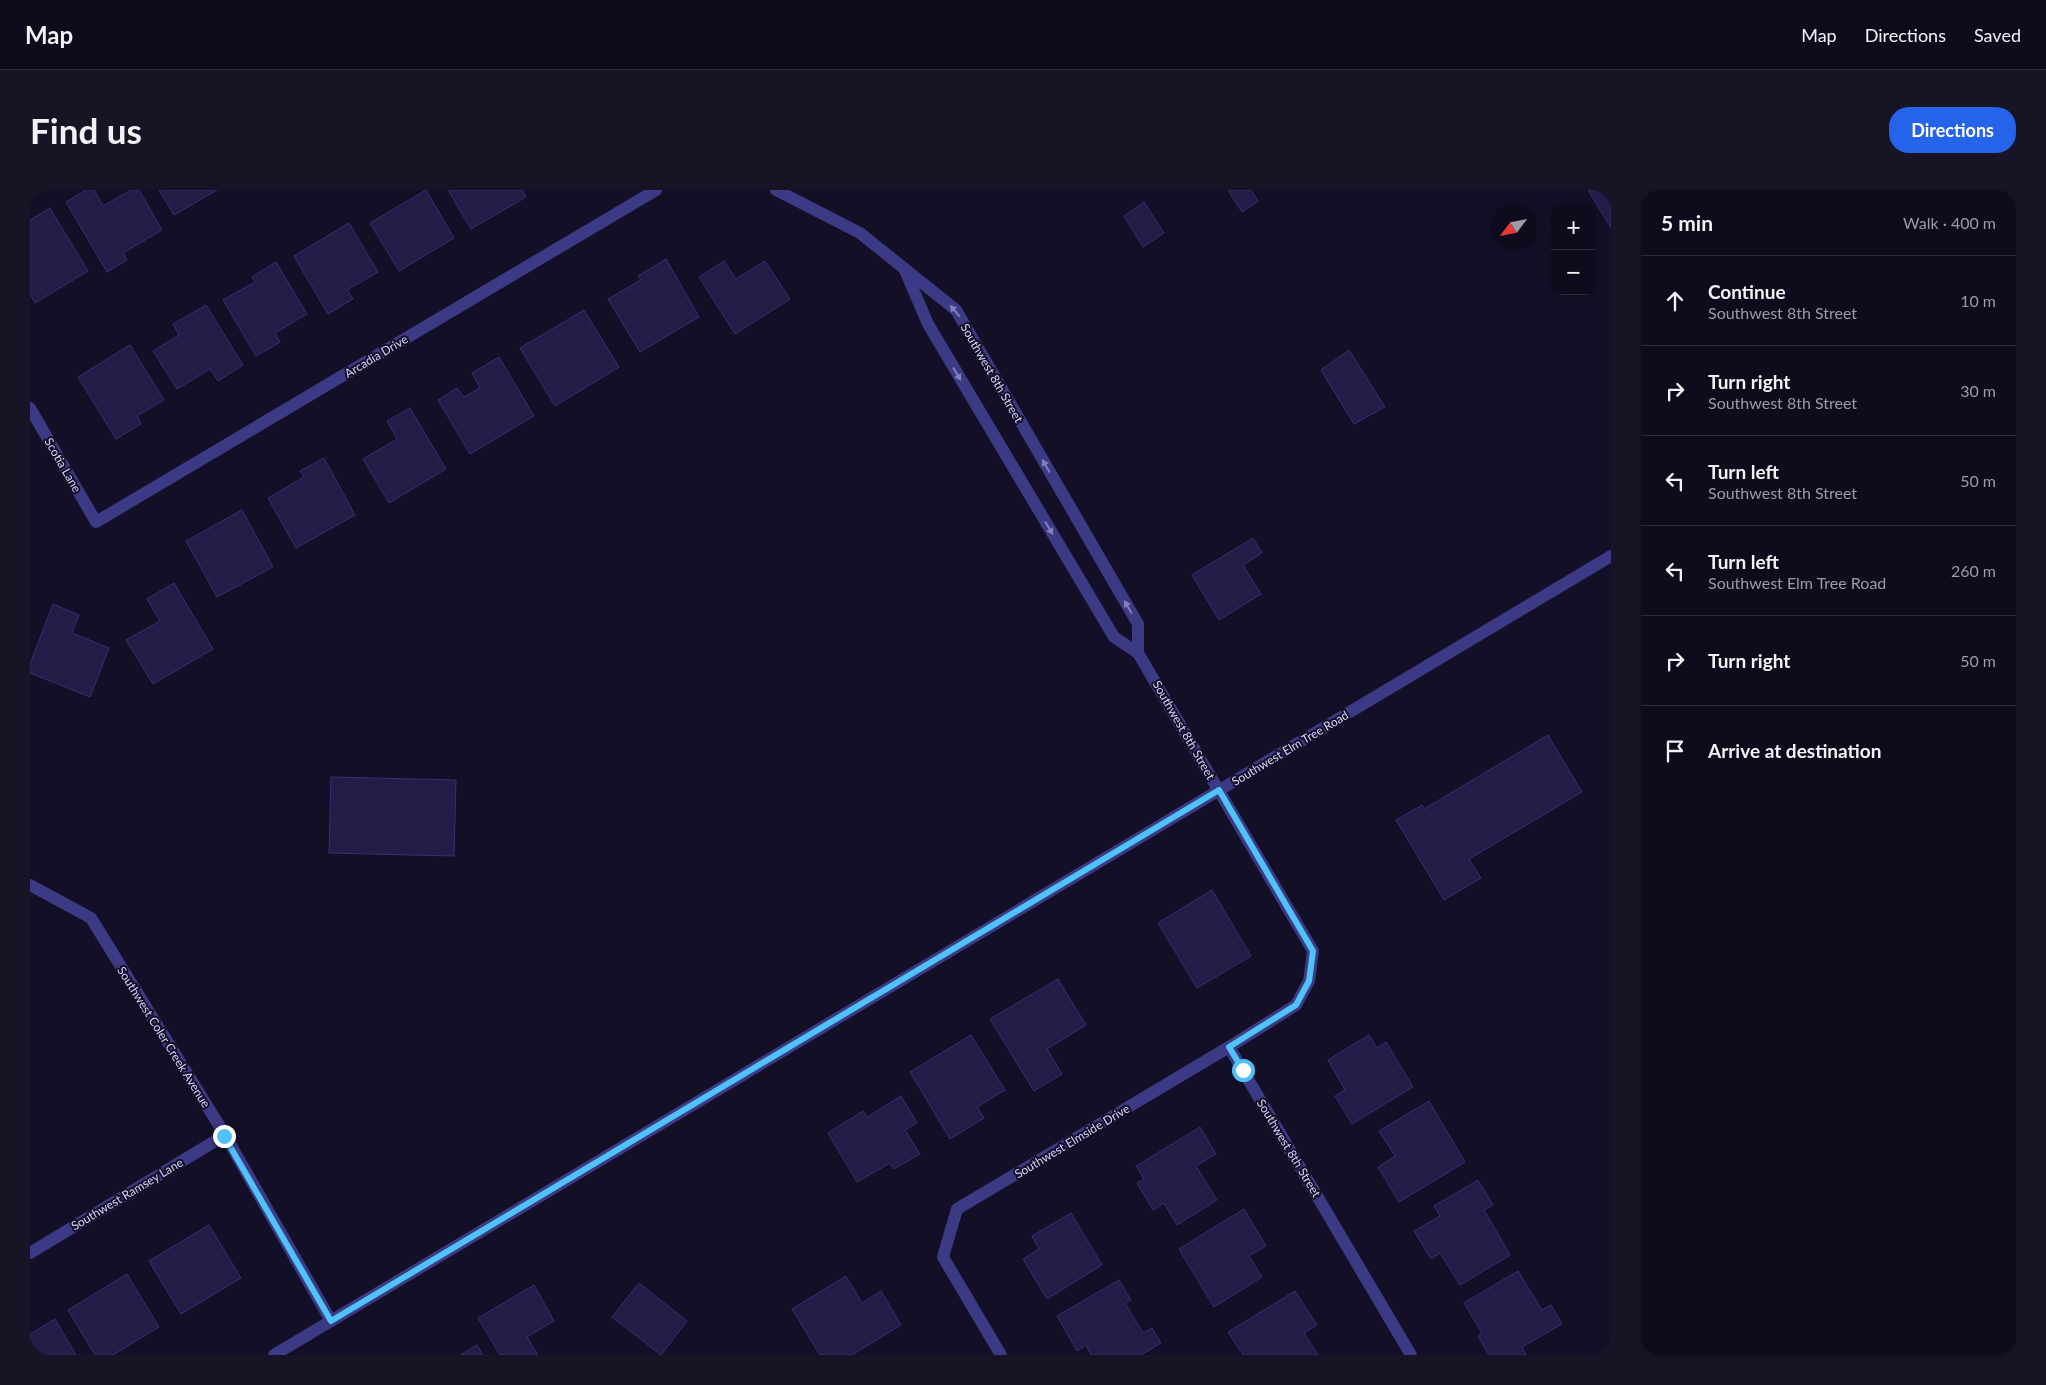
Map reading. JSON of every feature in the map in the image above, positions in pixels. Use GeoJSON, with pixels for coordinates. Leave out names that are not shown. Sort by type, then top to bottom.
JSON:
{"type":"FeatureCollection","features":[{"type":"Feature","properties":{"kind":"street","name":"Arcadia Drive"},"geometry":{"type":"LineString","coordinates":[[96,522],[656,190]]}},
{"type":"Feature","properties":{"kind":"street","name":"Southwest 8th Street"},"geometry":{"type":"LineString","coordinates":[[776,190],[860,233],[956,310],[1138,624],[1138,653]]}},
{"type":"Feature","properties":{"kind":"street","name":"Southwest 8th Street"},"geometry":{"type":"LineString","coordinates":[[904,268],[928,324],[1114,637],[1138,653],[1313,951],[1309,981],[1296,1005],[1229,1047],[1411,1355]]}},
{"type":"Feature","properties":{"kind":"street","name":"Scotia Lane"},"geometry":{"type":"LineString","coordinates":[[30,408],[96,522]]}},
{"type":"Feature","properties":{"kind":"street","name":"Southwest Elm Tree Road"},"geometry":{"type":"LineString","coordinates":[[274,1355],[1611,556]]}},
{"type":"Feature","properties":{"kind":"street","name":"Southwest Coler Creek Avenue"},"geometry":{"type":"LineString","coordinates":[[30,885],[91,918],[224,1136],[331,1321]]}},
{"type":"Feature","properties":{"kind":"street","name":"Southwest Elmside Drive"},"geometry":{"type":"LineString","coordinates":[[1001,1355],[943,1256],[957,1209],[1229,1047]]}},
{"type":"Feature","properties":{"kind":"street","name":"Southwest Ramsey Lane"},"geometry":{"type":"LineString","coordinates":[[30,1253],[224,1136]]}},
{"type":"Feature","properties":{"kind":"building"},"geometry":{"type":"Polygon","coordinates":[[[86,190],[94,190],[103,206],[131,190],[139,190],[162,230],[123,253],[127,260],[107,272],[66,202],[86,190]]]}},
{"type":"Feature","properties":{"kind":"building"},"geometry":{"type":"Polygon","coordinates":[[[159,190],[217,190],[174,215],[159,190]]]}},
{"type":"Feature","properties":{"kind":"building"},"geometry":{"type":"Polygon","coordinates":[[[426,190],[454,238],[399,271],[370,223],[426,190]]]}},
{"type":"Feature","properties":{"kind":"building"},"geometry":{"type":"Polygon","coordinates":[[[448,190],[522,190],[526,197],[471,229],[448,190]]]}},
{"type":"Feature","properties":{"kind":"building"},"geometry":{"type":"Polygon","coordinates":[[[1228,190],[1251,190],[1258,201],[1242,212],[1228,190]]]}},
{"type":"Feature","properties":{"kind":"building"},"geometry":{"type":"Polygon","coordinates":[[[1588,190],[1611,190],[1611,228],[1588,190]]]}},
{"type":"Feature","properties":{"kind":"building"},"geometry":{"type":"Polygon","coordinates":[[[1144,202],[1164,233],[1143,247],[1124,216],[1144,202]]]}},
{"type":"Feature","properties":{"kind":"building"},"geometry":{"type":"Polygon","coordinates":[[[50,208],[88,271],[35,303],[30,294],[30,220],[50,208]]]}},
{"type":"Feature","properties":{"kind":"building"},"geometry":{"type":"Polygon","coordinates":[[[349,223],[378,272],[347,290],[353,299],[328,314],[294,256],[349,223]]]}},
{"type":"Feature","properties":{"kind":"building"},"geometry":{"type":"Polygon","coordinates":[[[666,259],[699,317],[640,352],[608,299],[641,280],[638,276],[666,259]]]}},
{"type":"Feature","properties":{"kind":"building"},"geometry":{"type":"Polygon","coordinates":[[[724,261],[736,279],[765,261],[790,299],[735,334],[699,277],[724,261]]]}},
{"type":"Feature","properties":{"kind":"building"},"geometry":{"type":"Polygon","coordinates":[[[276,262],[307,314],[275,333],[280,342],[256,356],[223,300],[255,282],[252,277],[276,262]]]}},
{"type":"Feature","properties":{"kind":"building"},"geometry":{"type":"Polygon","coordinates":[[[206,305],[243,365],[218,381],[210,369],[177,389],[153,351],[179,335],[173,324],[206,305]]]}},
{"type":"Feature","properties":{"kind":"building"},"geometry":{"type":"Polygon","coordinates":[[[584,310],[619,367],[555,406],[520,348],[584,310]]]}},
{"type":"Feature","properties":{"kind":"building"},"geometry":{"type":"Polygon","coordinates":[[[130,345],[164,400],[137,416],[141,424],[116,439],[78,377],[130,345]]]}},
{"type":"Feature","properties":{"kind":"building"},"geometry":{"type":"Polygon","coordinates":[[[1349,350],[1385,407],[1354,424],[1321,370],[1349,350]]]}},
{"type":"Feature","properties":{"kind":"building"},"geometry":{"type":"Polygon","coordinates":[[[499,357],[534,416],[470,454],[438,400],[457,388],[464,397],[480,388],[472,373],[499,357]]]}},
{"type":"Feature","properties":{"kind":"building"},"geometry":{"type":"Polygon","coordinates":[[[410,408],[446,469],[389,503],[363,459],[397,439],[387,421],[410,408]]]}},
{"type":"Feature","properties":{"kind":"building"},"geometry":{"type":"Polygon","coordinates":[[[324,458],[355,515],[296,548],[268,498],[304,477],[300,471],[324,458]]]}},
{"type":"Feature","properties":{"kind":"building"},"geometry":{"type":"Polygon","coordinates":[[[242,510],[273,567],[217,597],[186,541],[242,510]]]}},
{"type":"Feature","properties":{"kind":"building"},"geometry":{"type":"Polygon","coordinates":[[[1253,538],[1262,553],[1243,565],[1261,594],[1219,620],[1192,575],[1253,538]]]}},
{"type":"Feature","properties":{"kind":"building"},"geometry":{"type":"Polygon","coordinates":[[[174,583],[213,649],[153,684],[126,640],[160,621],[147,599],[174,583]]]}},
{"type":"Feature","properties":{"kind":"building"},"geometry":{"type":"Polygon","coordinates":[[[53,604],[79,615],[72,633],[109,648],[90,697],[30,673],[30,664],[53,604]]]}},
{"type":"Feature","properties":{"kind":"building"},"geometry":{"type":"Polygon","coordinates":[[[1548,735],[1582,792],[1469,859],[1481,878],[1444,900],[1396,820],[1422,805],[1424,809],[1548,735]]]}},
{"type":"Feature","properties":{"kind":"building"},"geometry":{"type":"Polygon","coordinates":[[[331,777],[456,780],[454,856],[329,853],[331,777]]]}},
{"type":"Feature","properties":{"kind":"building"},"geometry":{"type":"Polygon","coordinates":[[[1212,890],[1251,956],[1197,988],[1158,923],[1212,890]]]}},
{"type":"Feature","properties":{"kind":"building"},"geometry":{"type":"Polygon","coordinates":[[[1058,979],[1086,1025],[1047,1049],[1062,1074],[1034,1091],[990,1019],[1058,979]]]}},
{"type":"Feature","properties":{"kind":"building"},"geometry":{"type":"Polygon","coordinates":[[[971,1035],[1005,1090],[977,1107],[984,1118],[950,1139],[910,1072],[971,1035]]]}},
{"type":"Feature","properties":{"kind":"building"},"geometry":{"type":"Polygon","coordinates":[[[1369,1035],[1377,1048],[1386,1042],[1413,1087],[1352,1124],[1335,1096],[1345,1090],[1328,1060],[1369,1035]]]}},
{"type":"Feature","properties":{"kind":"building"},"geometry":{"type":"Polygon","coordinates":[[[901,1096],[917,1123],[905,1130],[920,1154],[894,1169],[890,1163],[857,1182],[828,1133],[863,1111],[867,1117],[901,1096]]]}},
{"type":"Feature","properties":{"kind":"building"},"geometry":{"type":"Polygon","coordinates":[[[1429,1101],[1465,1162],[1399,1202],[1378,1167],[1395,1156],[1379,1131],[1429,1101]]]}},
{"type":"Feature","properties":{"kind":"building"},"geometry":{"type":"Polygon","coordinates":[[[1200,1127],[1216,1154],[1196,1166],[1217,1200],[1177,1225],[1164,1203],[1153,1210],[1137,1183],[1144,1179],[1136,1166],[1200,1127]]]}},
{"type":"Feature","properties":{"kind":"building"},"geometry":{"type":"Polygon","coordinates":[[[1478,1180],[1493,1205],[1484,1210],[1510,1255],[1460,1285],[1440,1253],[1431,1259],[1414,1231],[1440,1216],[1434,1206],[1478,1180]]]}},
{"type":"Feature","properties":{"kind":"building"},"geometry":{"type":"Polygon","coordinates":[[[1244,1209],[1266,1246],[1249,1256],[1262,1277],[1214,1307],[1179,1249],[1244,1209]]]}},
{"type":"Feature","properties":{"kind":"building"},"geometry":{"type":"Polygon","coordinates":[[[1071,1213],[1102,1265],[1047,1299],[1023,1259],[1039,1249],[1032,1236],[1071,1213]]]}},
{"type":"Feature","properties":{"kind":"building"},"geometry":{"type":"Polygon","coordinates":[[[209,1225],[241,1278],[181,1314],[149,1261],[209,1225]]]}},
{"type":"Feature","properties":{"kind":"building"},"geometry":{"type":"Polygon","coordinates":[[[1518,1271],[1542,1310],[1551,1305],[1562,1324],[1522,1347],[1526,1355],[1489,1355],[1478,1336],[1482,1333],[1464,1303],[1518,1271]]]}},
{"type":"Feature","properties":{"kind":"building"},"geometry":{"type":"Polygon","coordinates":[[[127,1274],[159,1327],[113,1355],[95,1355],[68,1310],[127,1274]]]}},
{"type":"Feature","properties":{"kind":"building"},"geometry":{"type":"Polygon","coordinates":[[[846,1276],[862,1303],[881,1291],[901,1325],[852,1355],[820,1355],[792,1309],[846,1276]]]}},
{"type":"Feature","properties":{"kind":"building"},"geometry":{"type":"Polygon","coordinates":[[[1119,1280],[1131,1300],[1125,1303],[1143,1333],[1152,1328],[1161,1343],[1141,1355],[1091,1355],[1086,1345],[1077,1351],[1057,1316],[1119,1280]]]}},
{"type":"Feature","properties":{"kind":"building"},"geometry":{"type":"Polygon","coordinates":[[[639,1283],[687,1321],[661,1355],[612,1317],[639,1283]]]}},
{"type":"Feature","properties":{"kind":"building"},"geometry":{"type":"Polygon","coordinates":[[[534,1285],[554,1321],[527,1337],[538,1355],[500,1355],[478,1318],[534,1285]]]}},
{"type":"Feature","properties":{"kind":"building"},"geometry":{"type":"Polygon","coordinates":[[[1295,1291],[1317,1325],[1304,1333],[1318,1355],[1243,1355],[1228,1332],[1295,1291]]]}},
{"type":"Feature","properties":{"kind":"building"},"geometry":{"type":"Polygon","coordinates":[[[55,1319],[76,1355],[30,1355],[30,1334],[55,1319]]]}},
{"type":"Feature","properties":{"kind":"building"},"geometry":{"type":"Polygon","coordinates":[[[477,1345],[483,1355],[460,1355],[477,1345]]]}},
{"type":"Feature","properties":{"kind":"route"},"geometry":{"type":"LineString","coordinates":[[224,1136],[331,1321],[1219,790],[1313,951],[1309,981],[1296,1005],[1229,1047],[1243,1070]]}}]}
